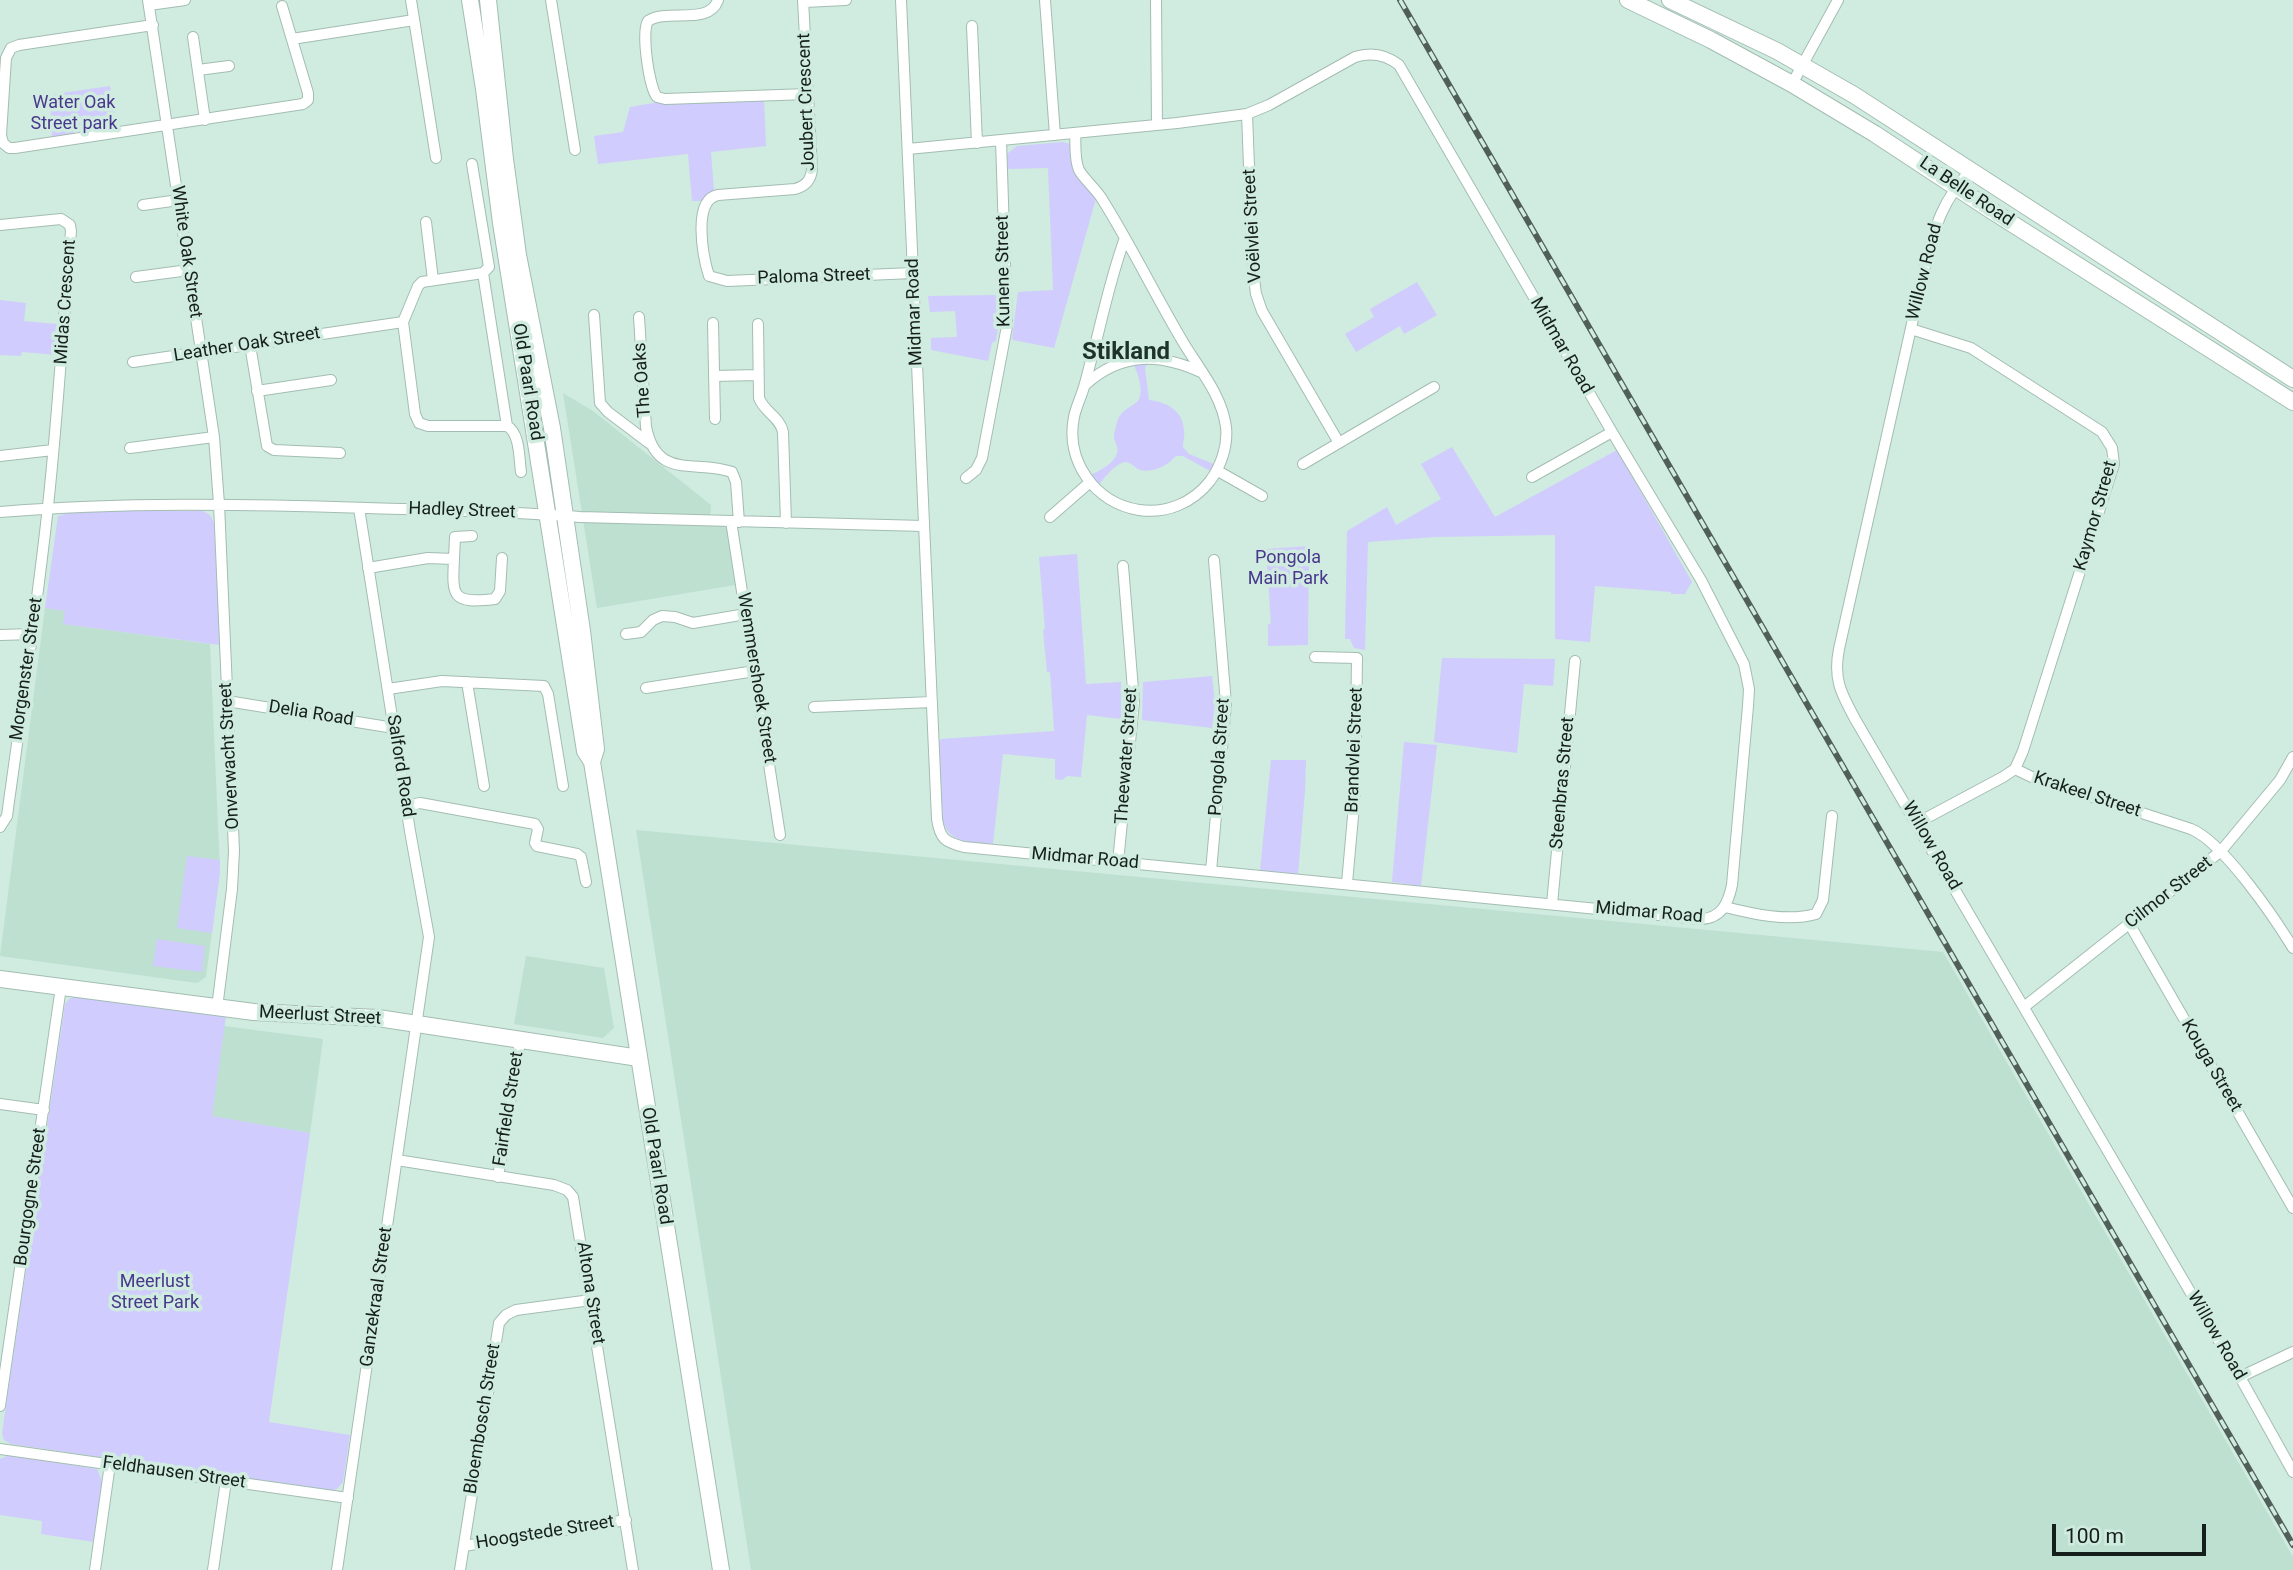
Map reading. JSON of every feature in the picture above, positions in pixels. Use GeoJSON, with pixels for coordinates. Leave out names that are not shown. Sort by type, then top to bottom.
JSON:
{"type":"FeatureCollection","features":[{"type":"Feature","properties":{"kind":"main road","name":"Old Paarl Road"},"geometry":{"type":"LineString","coordinates":[[470,0],[485,89],[501,223],[591,700],[596,749],[592,762],[720,1570]]}},
{"type":"Feature","properties":{"kind":"main road","name":"Old Paarl Road"},"geometry":{"type":"LineString","coordinates":[[488,0],[508,190],[518,255],[546,391],[556,515]]}},
{"type":"Feature","properties":{"kind":"main road","name":"La Belle Road"},"geometry":{"type":"LineString","coordinates":[[1628,0],[1702,35],[1792,84],[1956,185],[1989,209],[2293,402]]}},
{"type":"Feature","properties":{"kind":"main road","name":"La Belle Road"},"geometry":{"type":"LineString","coordinates":[[1670,0],[1802,65],[1854,95],[2293,379]]}},
{"type":"Feature","properties":{"kind":"main road","name":"Meerlust Street"},"geometry":{"type":"LineString","coordinates":[[0,979],[217,1008],[270,1013],[347,1015],[639,1058]]}},
{"type":"Feature","properties":{"kind":"street"},"geometry":{"type":"LineString","coordinates":[[148,3],[185,0]]}},
{"type":"Feature","properties":{"kind":"street"},"geometry":{"type":"LineString","coordinates":[[411,0],[436,158]]}},
{"type":"Feature","properties":{"kind":"street"},"geometry":{"type":"LineString","coordinates":[[551,0],[575,150]]}},
{"type":"Feature","properties":{"kind":"street"},"geometry":{"type":"LineString","coordinates":[[718,0],[714,8],[706,13],[657,16],[648,21],[645,32],[652,88],[657,97],[665,99],[808,94]]}},
{"type":"Feature","properties":{"kind":"street"},"geometry":{"type":"LineString","coordinates":[[804,1],[846,0]]}},
{"type":"Feature","properties":{"kind":"street","name":"Midmar Road"},"geometry":{"type":"LineString","coordinates":[[901,0],[937,819],[943,838],[964,847],[1705,919],[1714,917],[1725,907],[1732,886],[1748,706],[1748,677],[1744,664],[1701,580],[1399,65],[1380,55],[1355,57],[1269,105],[1247,114],[908,149]]}},
{"type":"Feature","properties":{"kind":"street"},"geometry":{"type":"LineString","coordinates":[[1045,0],[1055,135]]}},
{"type":"Feature","properties":{"kind":"street"},"geometry":{"type":"LineString","coordinates":[[1156,0],[1157,125]]}},
{"type":"Feature","properties":{"kind":"street"},"geometry":{"type":"LineString","coordinates":[[1792,84],[1838,0]]}},
{"type":"Feature","properties":{"kind":"street","name":"Joubert Crescent"},"geometry":{"type":"LineString","coordinates":[[715,279],[709,276],[705,261],[702,212],[707,201],[718,195],[795,189],[808,181],[812,169],[804,1]]}},
{"type":"Feature","properties":{"kind":"street","name":"White Oak Street"},"geometry":{"type":"LineString","coordinates":[[148,3],[214,437],[219,504]]}},
{"type":"Feature","properties":{"kind":"street"},"geometry":{"type":"LineString","coordinates":[[153,25],[15,46],[6,58],[1,122],[2,141],[6,147],[12,149],[301,106],[306,103],[308,93],[282,6]]}},
{"type":"Feature","properties":{"kind":"street"},"geometry":{"type":"LineString","coordinates":[[292,39],[414,20]]}},
{"type":"Feature","properties":{"kind":"street"},"geometry":{"type":"LineString","coordinates":[[972,26],[976,143]]}},
{"type":"Feature","properties":{"kind":"street"},"geometry":{"type":"LineString","coordinates":[[193,37],[205,120]]}},
{"type":"Feature","properties":{"kind":"street"},"geometry":{"type":"LineString","coordinates":[[198,71],[229,66]]}},
{"type":"Feature","properties":{"kind":"street","name":"Voëlvlei Street"},"geometry":{"type":"LineString","coordinates":[[1247,114],[1256,294],[1262,311],[1339,443]]}},
{"type":"Feature","properties":{"kind":"street"},"geometry":{"type":"LineString","coordinates":[[1075,133],[1079,168],[1095,188],[1125,239],[1183,342],[1203,373],[1221,407],[1226,427],[1225,448],[1218,471],[1196,495],[1164,510],[1128,508],[1106,498],[1089,482],[1078,464],[1073,442],[1074,418],[1125,239]]}},
{"type":"Feature","properties":{"kind":"street","name":"Kunene Street"},"geometry":{"type":"LineString","coordinates":[[966,478],[982,458],[1007,326],[1001,140]]}},
{"type":"Feature","properties":{"kind":"street"},"geometry":{"type":"LineString","coordinates":[[472,164],[489,267],[483,273],[419,284],[403,322],[415,414],[419,423],[428,426],[507,426],[514,431],[521,472]]}},
{"type":"Feature","properties":{"kind":"street","name":"Willow Road"},"geometry":{"type":"LineString","coordinates":[[1970,170],[1947,199],[1937,223],[1839,649],[1836,673],[1840,693],[2293,1472]]}},
{"type":"Feature","properties":{"kind":"street"},"geometry":{"type":"LineString","coordinates":[[143,205],[179,200]]}},
{"type":"Feature","properties":{"kind":"street","name":"Midas Crescent"},"geometry":{"type":"LineString","coordinates":[[0,225],[61,219],[71,228],[48,508]]}},
{"type":"Feature","properties":{"kind":"street"},"geometry":{"type":"LineString","coordinates":[[426,222],[433,280]]}},
{"type":"Feature","properties":{"kind":"street"},"geometry":{"type":"LineString","coordinates":[[136,277],[189,270]]}},
{"type":"Feature","properties":{"kind":"street"},"geometry":{"type":"LineString","coordinates":[[483,273],[507,426]]}},
{"type":"Feature","properties":{"kind":"street","name":"Paloma Street"},"geometry":{"type":"LineString","coordinates":[[715,279],[727,281],[913,274]]}},
{"type":"Feature","properties":{"kind":"street","name":"The Oaks"},"geometry":{"type":"LineString","coordinates":[[594,315],[600,405],[665,459],[677,465],[732,472],[736,482],[735,521]]}},
{"type":"Feature","properties":{"kind":"street","name":"The Oaks"},"geometry":{"type":"LineString","coordinates":[[639,317],[649,443]]}},
{"type":"Feature","properties":{"kind":"street","name":"Leather Oak Street"},"geometry":{"type":"LineString","coordinates":[[133,362],[403,322]]}},
{"type":"Feature","properties":{"kind":"street"},"geometry":{"type":"LineString","coordinates":[[713,323],[715,419]]}},
{"type":"Feature","properties":{"kind":"street"},"geometry":{"type":"LineString","coordinates":[[758,324],[761,403],[778,421],[783,432],[786,523]]}},
{"type":"Feature","properties":{"kind":"street","name":"Kaymor Street"},"geometry":{"type":"LineString","coordinates":[[1911,329],[1971,348],[2102,432],[2114,455],[2114,464],[2024,751],[2015,769]]}},
{"type":"Feature","properties":{"kind":"street"},"geometry":{"type":"LineString","coordinates":[[250,345],[265,443],[269,448],[340,453]]}},
{"type":"Feature","properties":{"kind":"street"},"geometry":{"type":"LineString","coordinates":[[1085,385],[1099,372],[1132,360],[1167,359],[1203,373]]}},
{"type":"Feature","properties":{"kind":"street"},"geometry":{"type":"LineString","coordinates":[[714,376],[758,375]]}},
{"type":"Feature","properties":{"kind":"street"},"geometry":{"type":"LineString","coordinates":[[257,391],[331,380]]}},
{"type":"Feature","properties":{"kind":"street"},"geometry":{"type":"LineString","coordinates":[[1303,464],[1434,387]]}},
{"type":"Feature","properties":{"kind":"street"},"geometry":{"type":"LineString","coordinates":[[1532,477],[1612,432]]}},
{"type":"Feature","properties":{"kind":"street"},"geometry":{"type":"LineString","coordinates":[[130,448],[214,437]]}},
{"type":"Feature","properties":{"kind":"street"},"geometry":{"type":"LineString","coordinates":[[0,456],[53,450]]}},
{"type":"Feature","properties":{"kind":"street"},"geometry":{"type":"LineString","coordinates":[[1218,471],[1262,496]]}},
{"type":"Feature","properties":{"kind":"street"},"geometry":{"type":"LineString","coordinates":[[1051,517],[1089,482]]}},
{"type":"Feature","properties":{"kind":"street","name":"Hadley Street"},"geometry":{"type":"LineString","coordinates":[[0,512],[48,508],[219,504],[924,526]]}},
{"type":"Feature","properties":{"kind":"street","name":"Onverwacht Street"},"geometry":{"type":"LineString","coordinates":[[217,1008],[234,864],[219,504]]}},
{"type":"Feature","properties":{"kind":"street","name":"Morgenster Street"},"geometry":{"type":"LineString","coordinates":[[0,827],[7,816],[48,508]]}},
{"type":"Feature","properties":{"kind":"street","name":"Salford Road"},"geometry":{"type":"LineString","coordinates":[[359,508],[429,937],[417,1024]]}},
{"type":"Feature","properties":{"kind":"street","name":"Wemmershoek Street"},"geometry":{"type":"LineString","coordinates":[[735,521],[746,614],[780,835]]}},
{"type":"Feature","properties":{"kind":"street"},"geometry":{"type":"LineString","coordinates":[[472,536],[455,537],[453,587],[456,595],[462,598],[492,600],[499,593],[502,558]]}},
{"type":"Feature","properties":{"kind":"street"},"geometry":{"type":"LineString","coordinates":[[368,568],[432,558],[454,559]]}},
{"type":"Feature","properties":{"kind":"street","name":"Pongola Street"},"geometry":{"type":"LineString","coordinates":[[1211,871],[1226,704],[1214,560]]}},
{"type":"Feature","properties":{"kind":"street","name":"Theewater Street"},"geometry":{"type":"LineString","coordinates":[[1118,862],[1134,702],[1124,566]]}},
{"type":"Feature","properties":{"kind":"street"},"geometry":{"type":"LineString","coordinates":[[626,634],[641,632],[653,620],[662,616],[693,623],[746,614]]}},
{"type":"Feature","properties":{"kind":"street"},"geometry":{"type":"LineString","coordinates":[[0,635],[32,634]]}},
{"type":"Feature","properties":{"kind":"street","name":"Brandvlei Street"},"geometry":{"type":"LineString","coordinates":[[1315,657],[1357,657],[1355,794],[1347,883]]}},
{"type":"Feature","properties":{"kind":"street","name":"Steenbras Street"},"geometry":{"type":"LineString","coordinates":[[1552,904],[1574,662]]}},
{"type":"Feature","properties":{"kind":"street"},"geometry":{"type":"LineString","coordinates":[[646,688],[755,671]]}},
{"type":"Feature","properties":{"kind":"street"},"geometry":{"type":"LineString","coordinates":[[388,689],[439,681],[539,684],[545,688],[563,786]]}},
{"type":"Feature","properties":{"kind":"street"},"geometry":{"type":"LineString","coordinates":[[467,682],[484,786]]}},
{"type":"Feature","properties":{"kind":"street","name":"Delia Road"},"geometry":{"type":"LineString","coordinates":[[227,701],[394,728]]}},
{"type":"Feature","properties":{"kind":"street"},"geometry":{"type":"LineString","coordinates":[[814,707],[932,702]]}},
{"type":"Feature","properties":{"kind":"street","name":"Cilmor Street"},"geometry":{"type":"LineString","coordinates":[[2024,1007],[2221,851],[2280,779],[2293,757]]}},
{"type":"Feature","properties":{"kind":"street","name":"Krakeel Street"},"geometry":{"type":"LineString","coordinates":[[1917,823],[2015,769],[2034,778],[2196,831],[2208,838],[2277,921],[2293,948]]}},
{"type":"Feature","properties":{"kind":"street"},"geometry":{"type":"LineString","coordinates":[[406,806],[420,803],[533,824],[538,829],[536,846],[582,857],[586,882]]}},
{"type":"Feature","properties":{"kind":"street"},"geometry":{"type":"LineString","coordinates":[[1725,907],[1759,914],[1800,917],[1816,914],[1824,900],[1832,816]]}},
{"type":"Feature","properties":{"kind":"street","name":"Kouga Street"},"geometry":{"type":"LineString","coordinates":[[2130,925],[2293,1208]]}},
{"type":"Feature","properties":{"kind":"street","name":"Bourgogne Street"},"geometry":{"type":"LineString","coordinates":[[0,1406],[61,987]]}},
{"type":"Feature","properties":{"kind":"street","name":"Ganzekraal Street"},"geometry":{"type":"LineString","coordinates":[[337,1570],[417,1024]]}},
{"type":"Feature","properties":{"kind":"street","name":"Fairfield Street"},"geometry":{"type":"LineString","coordinates":[[498,1177],[520,1041]]}},
{"type":"Feature","properties":{"kind":"street"},"geometry":{"type":"LineString","coordinates":[[0,1104],[44,1110]]}},
{"type":"Feature","properties":{"kind":"street","name":"Altona Street"},"geometry":{"type":"LineString","coordinates":[[397,1160],[559,1186],[572,1195],[633,1570]]}},
{"type":"Feature","properties":{"kind":"street","name":"Bloembosch Street"},"geometry":{"type":"LineString","coordinates":[[460,1570],[499,1323],[506,1315],[516,1310],[591,1300]]}},
{"type":"Feature","properties":{"kind":"street"},"geometry":{"type":"LineString","coordinates":[[2240,1377],[2293,1352]]}},
{"type":"Feature","properties":{"kind":"street","name":"Feldhausen Street"},"geometry":{"type":"LineString","coordinates":[[0,1449],[348,1498]]}},
{"type":"Feature","properties":{"kind":"street"},"geometry":{"type":"LineString","coordinates":[[95,1570],[110,1464]]}},
{"type":"Feature","properties":{"kind":"street"},"geometry":{"type":"LineString","coordinates":[[214,1570],[226,1481]]}},
{"type":"Feature","properties":{"kind":"street","name":"Hoogstede Street"},"geometry":{"type":"LineString","coordinates":[[464,1546],[625,1520]]}},
{"type":"Feature","properties":{"kind":"shaded area"},"geometry":{"type":"Polygon","coordinates":[[[563,393],[593,411],[711,505],[710,518],[733,520],[741,584],[597,608],[563,393]]]}},
{"type":"Feature","properties":{"kind":"shaded area"},"geometry":{"type":"Polygon","coordinates":[[[45,608],[66,611],[64,624],[210,644],[220,872],[206,977],[197,983],[0,956],[45,608]]]}},
{"type":"Feature","properties":{"kind":"shaded area"},"geometry":{"type":"Polygon","coordinates":[[[636,830],[1943,952],[2293,1557],[2293,1570],[751,1570],[636,830]]]}},
{"type":"Feature","properties":{"kind":"shaded area"},"geometry":{"type":"Polygon","coordinates":[[[526,956],[604,968],[614,1028],[603,1038],[514,1024],[526,956]]]}},
{"type":"Feature","properties":{"kind":"shaded area"},"geometry":{"type":"Polygon","coordinates":[[[224,1026],[323,1039],[310,1133],[211,1116],[224,1026]]]}},
{"type":"Feature","properties":{"kind":"green space","name":"Water Oak Street park"},"geometry":{"type":"Polygon","coordinates":[[[110,86],[117,129],[52,138],[50,99],[55,94],[110,86]]]}},
{"type":"Feature","properties":{"kind":"green space"},"geometry":{"type":"Polygon","coordinates":[[[764,99],[766,146],[711,152],[714,191],[701,201],[692,201],[688,154],[598,164],[594,136],[623,132],[630,107],[659,102],[764,99]]]}},
{"type":"Feature","properties":{"kind":"green space"},"geometry":{"type":"Polygon","coordinates":[[[1063,142],[1070,144],[1076,173],[1097,195],[1054,348],[1012,338],[1018,292],[1053,290],[1048,168],[1008,169],[1007,154],[1017,146],[1063,142]]]}},
{"type":"Feature","properties":{"kind":"green space"},"geometry":{"type":"Polygon","coordinates":[[[1417,282],[1437,315],[1404,334],[1400,326],[1356,352],[1345,334],[1374,317],[1370,309],[1417,282]]]}},
{"type":"Feature","properties":{"kind":"green space"},"geometry":{"type":"Polygon","coordinates":[[[995,295],[1000,317],[996,341],[992,343],[988,361],[931,350],[931,338],[957,337],[955,311],[930,312],[928,296],[995,295]]]}},
{"type":"Feature","properties":{"kind":"green space"},"geometry":{"type":"Polygon","coordinates":[[[0,300],[26,303],[24,321],[57,324],[57,355],[22,352],[21,356],[0,355],[0,300]]]}},
{"type":"Feature","properties":{"kind":"green space"},"geometry":{"type":"Polygon","coordinates":[[[1148,362],[1145,368],[1149,400],[1167,405],[1181,417],[1183,447],[1189,454],[1216,465],[1212,472],[1183,456],[1176,456],[1160,468],[1146,471],[1126,462],[1114,468],[1098,487],[1089,475],[1105,467],[1116,457],[1118,449],[1114,438],[1117,422],[1122,413],[1137,402],[1140,395],[1139,380],[1133,364],[1148,362]]]}},
{"type":"Feature","properties":{"kind":"green space"},"geometry":{"type":"Polygon","coordinates":[[[1452,447],[1495,517],[1617,450],[1692,582],[1685,594],[1595,586],[1590,642],[1555,639],[1555,535],[1435,537],[1368,542],[1365,650],[1354,648],[1350,639],[1345,639],[1347,531],[1387,507],[1396,525],[1441,499],[1421,464],[1452,447]]]}},
{"type":"Feature","properties":{"kind":"green space"},"geometry":{"type":"Polygon","coordinates":[[[76,511],[203,511],[210,515],[214,523],[220,645],[63,624],[65,611],[45,608],[58,516],[76,511]]]}},
{"type":"Feature","properties":{"kind":"green space","name":"Pongola Main Park"},"geometry":{"type":"Polygon","coordinates":[[[1309,546],[1308,645],[1268,646],[1268,625],[1271,623],[1266,549],[1309,546]]]}},
{"type":"Feature","properties":{"kind":"green space"},"geometry":{"type":"Polygon","coordinates":[[[1077,554],[1086,684],[1121,682],[1121,719],[1087,715],[1081,777],[1055,779],[1055,759],[1003,754],[993,844],[963,841],[946,829],[943,821],[939,742],[941,739],[1054,731],[1050,672],[1047,672],[1043,630],[1039,557],[1077,554]]]}},
{"type":"Feature","properties":{"kind":"green space"},"geometry":{"type":"Polygon","coordinates":[[[1442,658],[1555,659],[1553,686],[1524,684],[1517,753],[1434,742],[1442,658]]]}},
{"type":"Feature","properties":{"kind":"green space"},"geometry":{"type":"Polygon","coordinates":[[[1212,676],[1215,703],[1212,728],[1142,720],[1143,682],[1212,676]]]}},
{"type":"Feature","properties":{"kind":"green space"},"geometry":{"type":"Polygon","coordinates":[[[1404,742],[1437,745],[1421,886],[1392,882],[1404,742]]]}},
{"type":"Feature","properties":{"kind":"green space"},"geometry":{"type":"Polygon","coordinates":[[[1271,760],[1306,760],[1298,874],[1260,871],[1271,760]]]}},
{"type":"Feature","properties":{"kind":"green space"},"geometry":{"type":"Polygon","coordinates":[[[187,856],[220,860],[212,933],[177,928],[187,856]]]}},
{"type":"Feature","properties":{"kind":"green space"},"geometry":{"type":"Polygon","coordinates":[[[157,939],[205,946],[202,972],[153,966],[157,939]]]}},
{"type":"Feature","properties":{"kind":"green space","name":"Meerlust Street Park"},"geometry":{"type":"Polygon","coordinates":[[[74,997],[226,1016],[212,1116],[310,1133],[269,1422],[350,1435],[343,1482],[337,1489],[330,1491],[11,1444],[4,1440],[2,1433],[65,1004],[74,997]]]}},
{"type":"Feature","properties":{"kind":"green space"},"geometry":{"type":"Polygon","coordinates":[[[10,1455],[97,1469],[102,1481],[94,1542],[41,1534],[42,1521],[0,1515],[0,1459],[10,1455]]]}},
{"type":"Feature","properties":{"kind":"railway"},"geometry":{"type":"LineString","coordinates":[[1400,0],[2293,1545]]}},
{"type":"Feature","properties":{"kind":"district","name":"Stikland"},"geometry":{"type":"Point","coordinates":[1126,353]}}]}
